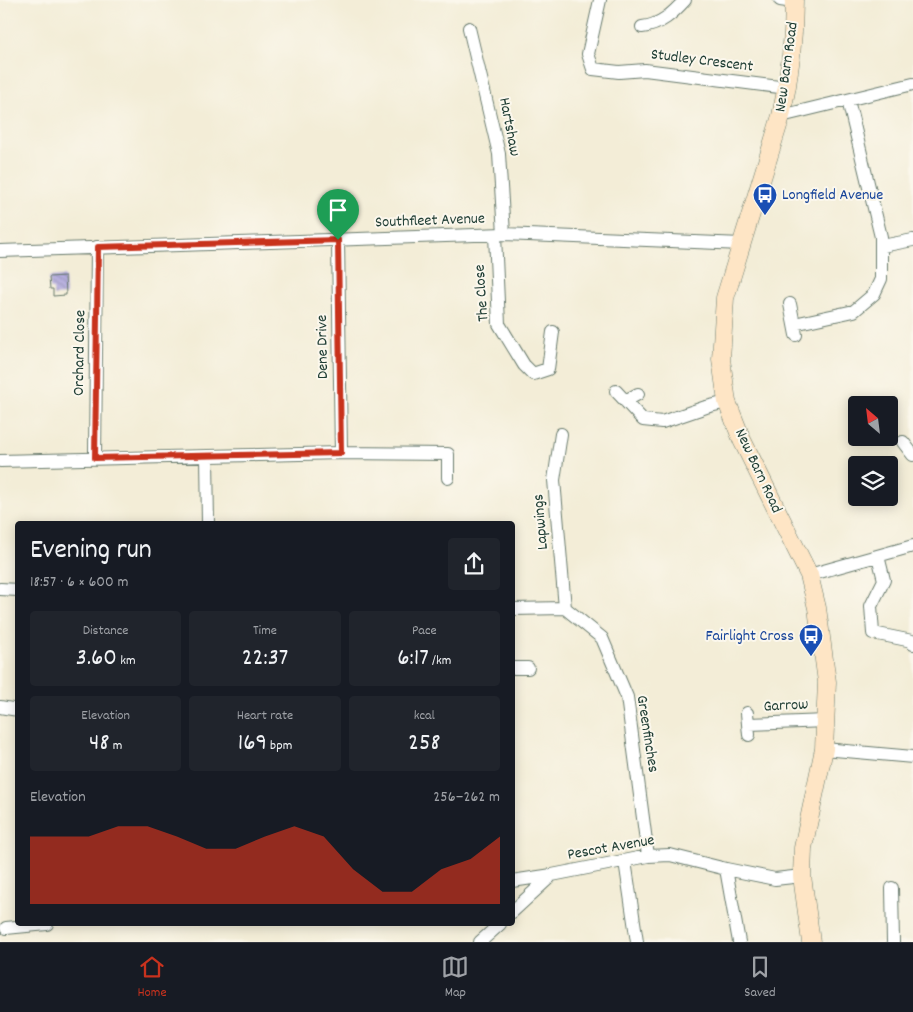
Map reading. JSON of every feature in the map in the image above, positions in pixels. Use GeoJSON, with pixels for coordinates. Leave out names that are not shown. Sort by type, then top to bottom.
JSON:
{"type":"FeatureCollection","features":[{"type":"Feature","properties":{"kind":"street","name":"Studley Crescent"},"geometry":{"type":"LineString","coordinates":[[600,0],[588,54],[593,69],[619,72],[645,70],[787,88]]}},
{"type":"Feature","properties":{"kind":"street"},"geometry":{"type":"LineString","coordinates":[[642,27],[652,26],[665,19],[686,0]]}},
{"type":"Feature","properties":{"kind":"street","name":"New Barn Road"},"geometry":{"type":"LineString","coordinates":[[789,1],[793,39],[787,88],[781,116],[725,298],[721,359],[727,402],[742,440],[809,575],[817,608],[827,682],[824,749],[803,848],[802,876],[811,942]]}},
{"type":"Feature","properties":{"kind":"street","name":"Hartshaw"},"geometry":{"type":"LineString","coordinates":[[468,28],[499,154],[500,235]]}},
{"type":"Feature","properties":{"kind":"street"},"geometry":{"type":"LineString","coordinates":[[781,116],[913,84]]}},
{"type":"Feature","properties":{"kind":"street"},"geometry":{"type":"LineString","coordinates":[[790,304],[795,329],[852,312],[865,304],[879,284],[882,246],[848,100]]}},
{"type":"Feature","properties":{"kind":"street","name":"Southfleet Avenue"},"geometry":{"type":"LineString","coordinates":[[0,251],[500,235],[742,244]]}},
{"type":"Feature","properties":{"kind":"street","name":"The Close"},"geometry":{"type":"LineString","coordinates":[[500,235],[499,324],[520,358],[533,374],[548,369],[553,332]]}},
{"type":"Feature","properties":{"kind":"street","name":"Dene Drive"},"geometry":{"type":"LineString","coordinates":[[338,240],[341,453]]}},
{"type":"Feature","properties":{"kind":"street"},"geometry":{"type":"LineString","coordinates":[[882,246],[913,240]]}},
{"type":"Feature","properties":{"kind":"street","name":"Orchard Close"},"geometry":{"type":"LineString","coordinates":[[95,458],[98,247]]}},
{"type":"Feature","properties":{"kind":"street"},"geometry":{"type":"LineString","coordinates":[[616,391],[642,420],[662,422],[727,402]]}},
{"type":"Feature","properties":{"kind":"street"},"geometry":{"type":"LineString","coordinates":[[625,402],[638,394]]}},
{"type":"Feature","properties":{"kind":"street","name":"Lapwings"},"geometry":{"type":"LineString","coordinates":[[561,434],[554,480],[565,608]]}},
{"type":"Feature","properties":{"kind":"street"},"geometry":{"type":"LineString","coordinates":[[903,442],[913,455]]}},
{"type":"Feature","properties":{"kind":"street"},"geometry":{"type":"LineString","coordinates":[[0,462],[341,453],[448,454],[448,478]]}},
{"type":"Feature","properties":{"kind":"street"},"geometry":{"type":"LineString","coordinates":[[207,456],[208,521]]}},
{"type":"Feature","properties":{"kind":"street"},"geometry":{"type":"LineString","coordinates":[[809,575],[913,546]]}},
{"type":"Feature","properties":{"kind":"street"},"geometry":{"type":"LineString","coordinates":[[878,556],[884,580],[871,606],[873,633],[912,641],[913,644]]}},
{"type":"Feature","properties":{"kind":"street"},"geometry":{"type":"LineString","coordinates":[[0,589],[15,590]]}},
{"type":"Feature","properties":{"kind":"street"},"geometry":{"type":"LineString","coordinates":[[515,609],[565,608]]}},
{"type":"Feature","properties":{"kind":"street","name":"Greenfinches"},"geometry":{"type":"LineString","coordinates":[[565,608],[602,638],[627,697],[648,856]]}},
{"type":"Feature","properties":{"kind":"street"},"geometry":{"type":"LineString","coordinates":[[515,668],[528,668]]}},
{"type":"Feature","properties":{"kind":"street"},"geometry":{"type":"LineString","coordinates":[[0,707],[15,710]]}},
{"type":"Feature","properties":{"kind":"street","name":"Garrow"},"geometry":{"type":"LineString","coordinates":[[748,724],[826,721]]}},
{"type":"Feature","properties":{"kind":"street"},"geometry":{"type":"LineString","coordinates":[[824,749],[913,757]]}},
{"type":"Feature","properties":{"kind":"street","name":"Pescot Avenue"},"geometry":{"type":"LineString","coordinates":[[515,881],[648,856],[670,855],[775,879],[802,876]]}},
{"type":"Feature","properties":{"kind":"street"},"geometry":{"type":"LineString","coordinates":[[626,861],[637,942]]}},
{"type":"Feature","properties":{"kind":"street"},"geometry":{"type":"LineString","coordinates":[[726,869],[739,942]]}},
{"type":"Feature","properties":{"kind":"street"},"geometry":{"type":"LineString","coordinates":[[515,909],[552,875]]}},
{"type":"Feature","properties":{"kind":"street"},"geometry":{"type":"LineString","coordinates":[[892,888],[893,942]]}},
{"type":"Feature","properties":{"kind":"street"},"geometry":{"type":"LineString","coordinates":[[6,928],[26,926]]}},
{"type":"Feature","properties":{"kind":"street"},"geometry":{"type":"LineString","coordinates":[[480,942],[498,926]]}},
{"type":"Feature","properties":{"kind":"building"},"geometry":{"type":"Polygon","coordinates":[[[65,276],[66,295],[53,296],[49,277],[65,276]]]}},
{"type":"Feature","properties":{"kind":"place","name":"Longfield Avenue"},"geometry":{"type":"Point","coordinates":[765,216]}},
{"type":"Feature","properties":{"kind":"place","name":"Fairlight Cross"},"geometry":{"type":"Point","coordinates":[811,657]}},
{"type":"Feature","properties":{"kind":"route"},"geometry":{"type":"LineString","coordinates":[[338,240],[341,453],[95,458],[98,247],[338,240]]}}]}
